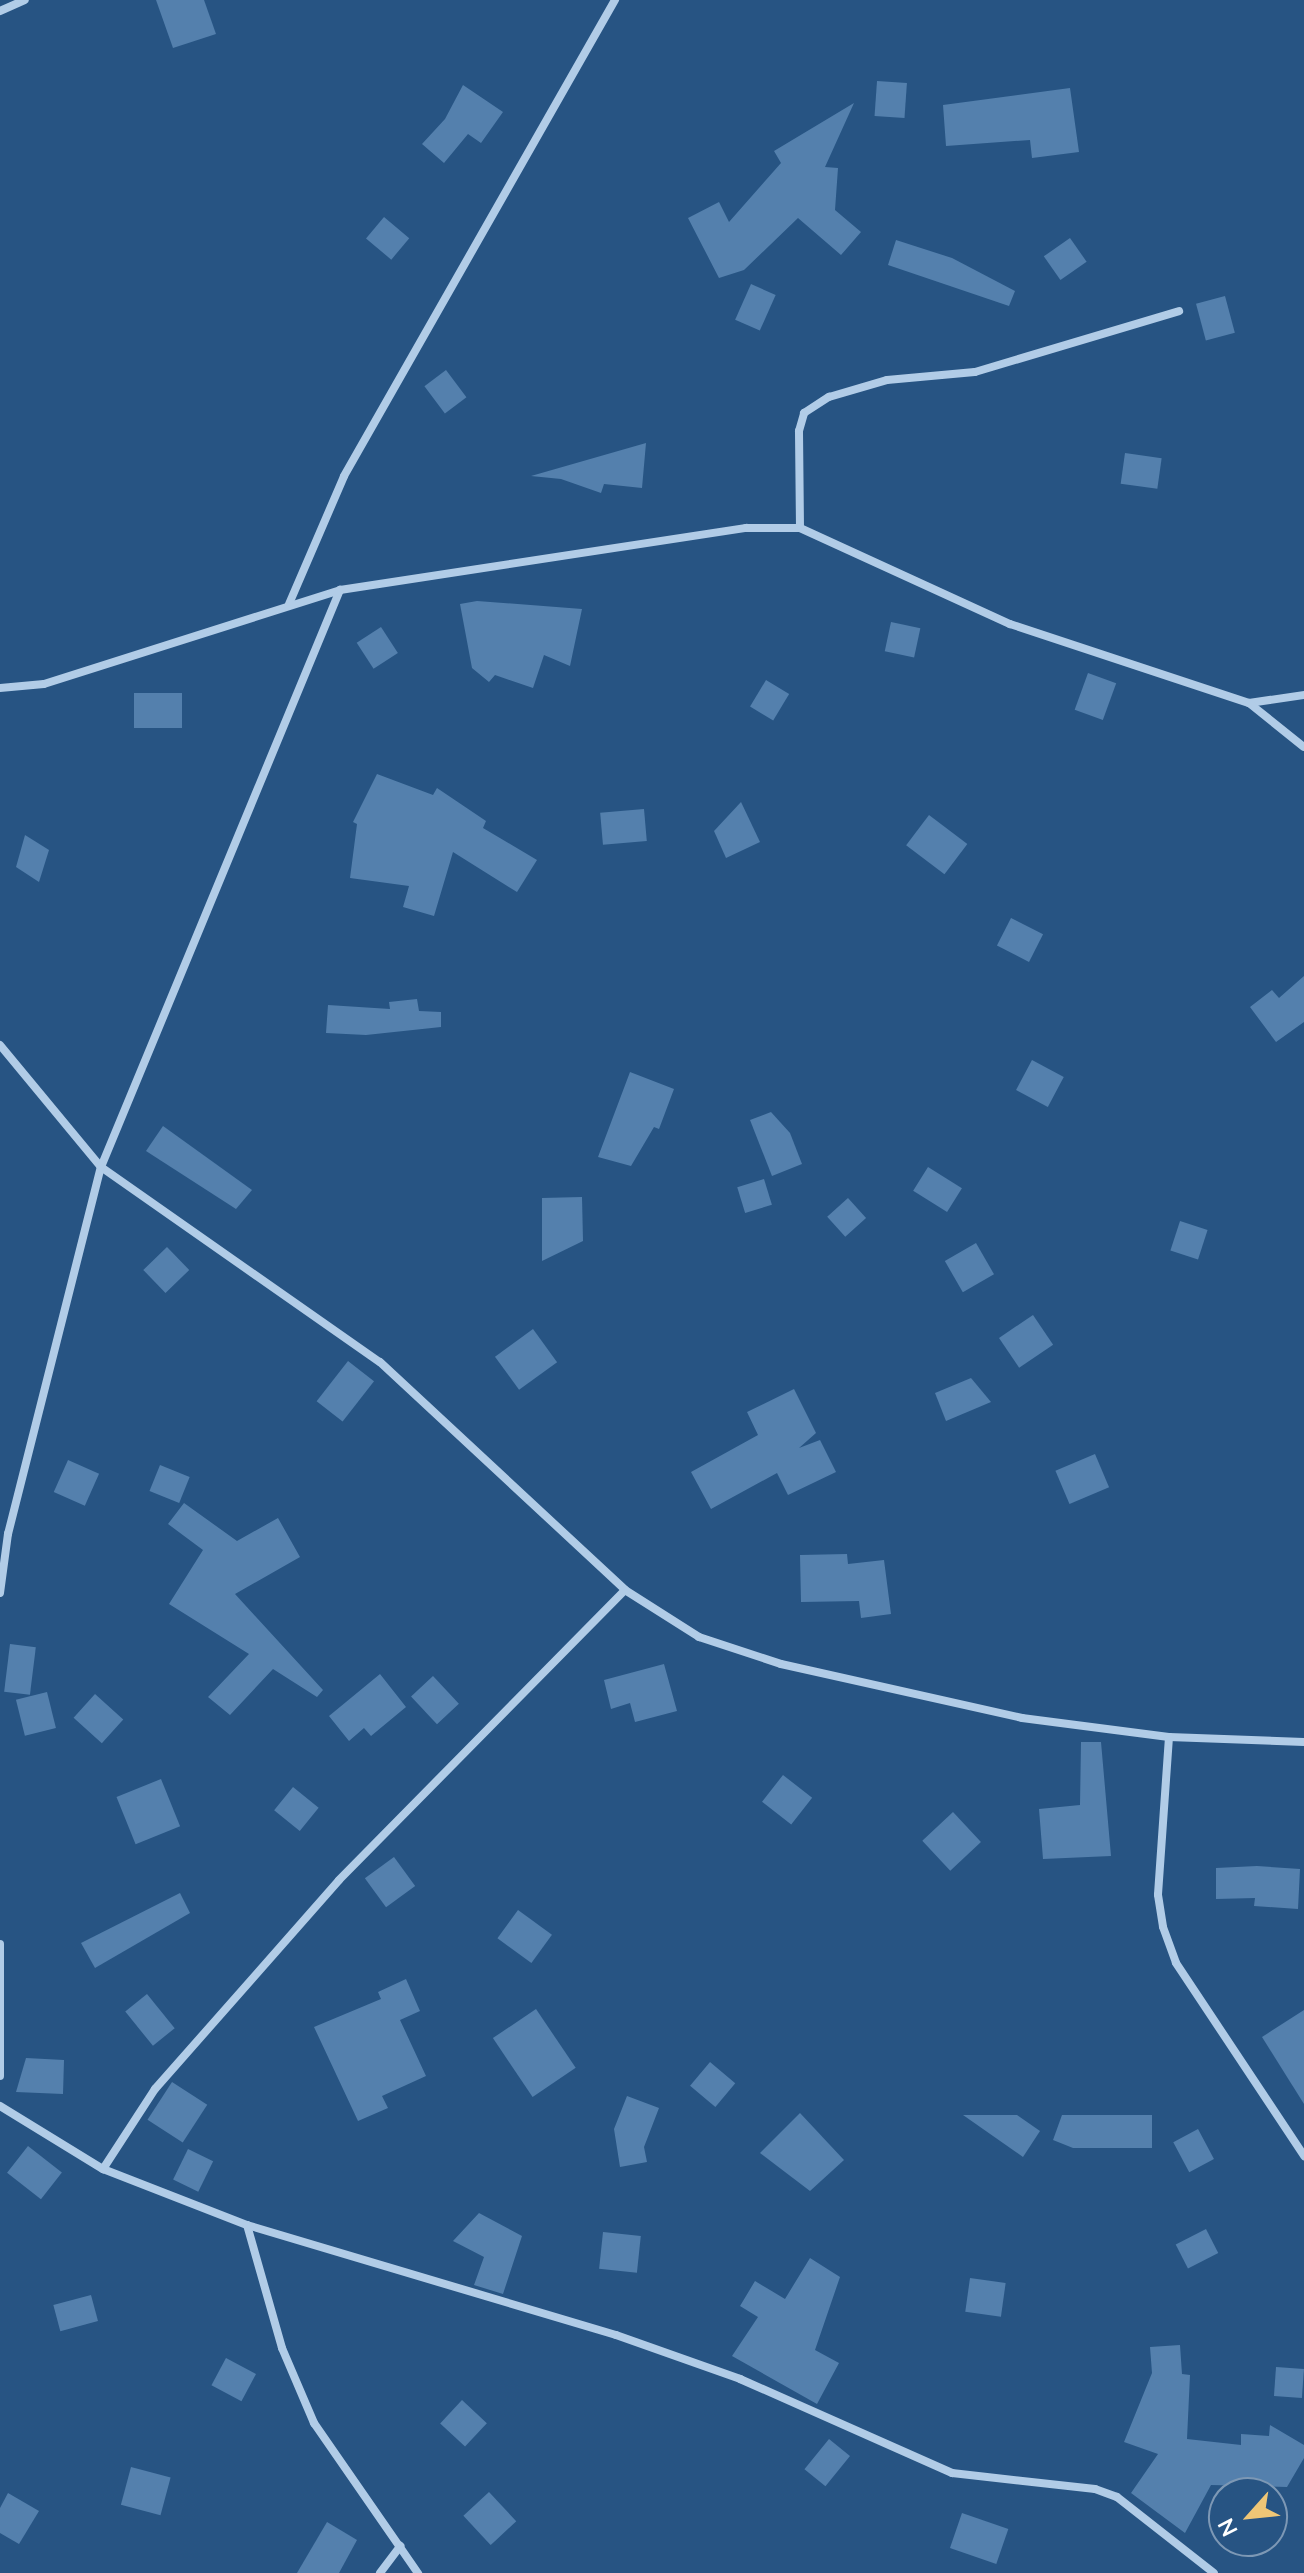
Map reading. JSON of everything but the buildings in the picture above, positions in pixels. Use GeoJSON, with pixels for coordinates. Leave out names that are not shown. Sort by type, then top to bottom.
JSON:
{"type":"FeatureCollection","features":[{"type":"Feature","properties":{"kind":"street"},"geometry":{"type":"LineString","coordinates":[[0,11],[25,0]]}},
{"type":"Feature","properties":{"kind":"street"},"geometry":{"type":"LineString","coordinates":[[289,604],[344,476],[615,0]]}},
{"type":"Feature","properties":{"kind":"street"},"geometry":{"type":"LineString","coordinates":[[800,528],[799,431],[804,413],[829,397],[887,380],[975,372],[1179,311]]}},
{"type":"Feature","properties":{"kind":"street"},"geometry":{"type":"LineString","coordinates":[[0,688],[44,684],[340,590],[746,528],[800,528],[1010,624],[1249,703],[1304,747]]}},
{"type":"Feature","properties":{"kind":"street"},"geometry":{"type":"LineString","coordinates":[[0,1593],[8,1534],[101,1167],[340,590]]}},
{"type":"Feature","properties":{"kind":"street"},"geometry":{"type":"LineString","coordinates":[[1249,703],[1304,695]]}},
{"type":"Feature","properties":{"kind":"street"},"geometry":{"type":"LineString","coordinates":[[0,1045],[101,1167],[380,1362],[625,1590],[699,1637],[781,1664],[1022,1718],[1169,1737],[1304,1742]]}},
{"type":"Feature","properties":{"kind":"street"},"geometry":{"type":"LineString","coordinates":[[103,2169],[155,2089],[339,1880],[625,1590]]}},
{"type":"Feature","properties":{"kind":"street"},"geometry":{"type":"LineString","coordinates":[[1169,1737],[1158,1895],[1163,1927],[1176,1963],[1304,2156]]}},
{"type":"Feature","properties":{"kind":"street"},"geometry":{"type":"LineString","coordinates":[[0,1944],[0,2076]]}},
{"type":"Feature","properties":{"kind":"street"},"geometry":{"type":"LineString","coordinates":[[0,2106],[103,2169],[247,2225],[616,2335],[740,2379],[963,2477],[1095,2489],[1117,2497],[1214,2573]]}},
{"type":"Feature","properties":{"kind":"street"},"geometry":{"type":"LineString","coordinates":[[247,2225],[282,2348],[314,2423],[418,2573]]}},
{"type":"Feature","properties":{"kind":"street"},"geometry":{"type":"LineString","coordinates":[[380,2573],[400,2546]]}}]}
